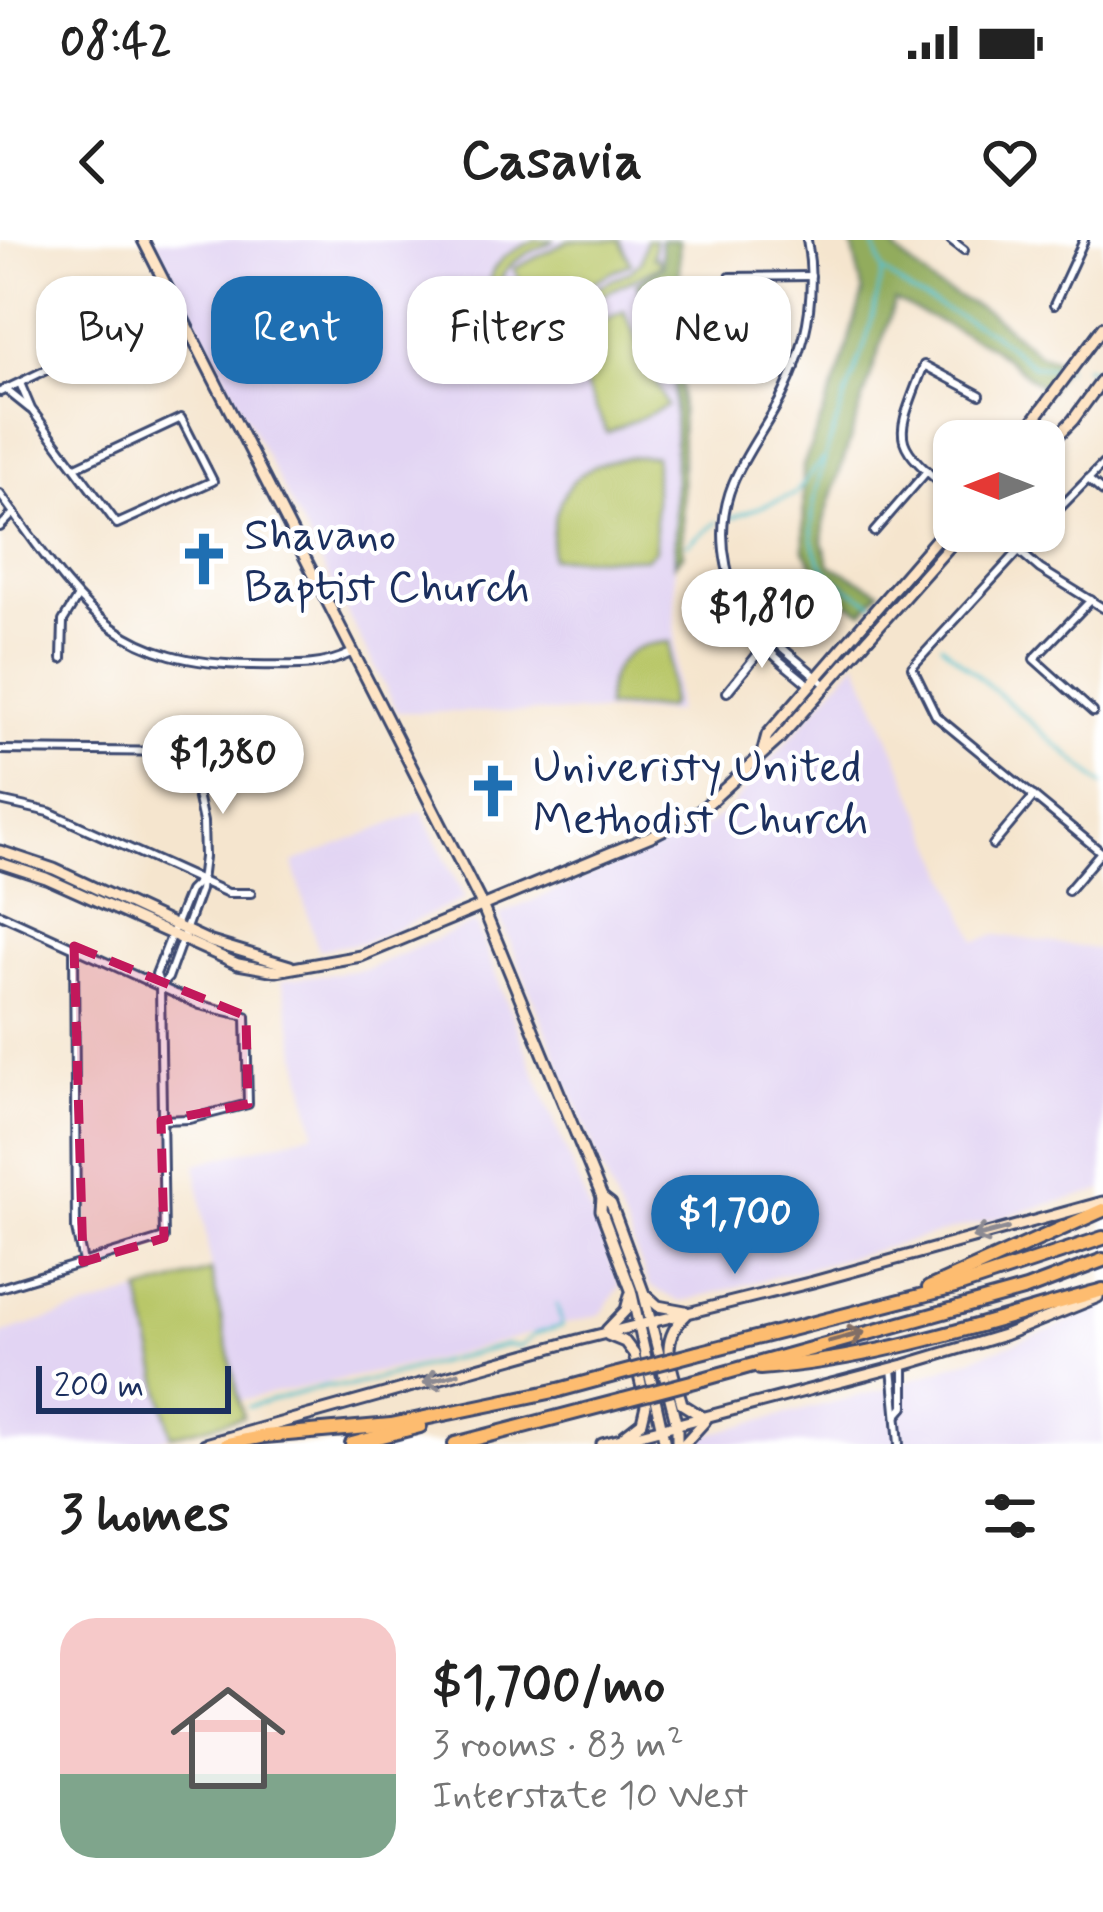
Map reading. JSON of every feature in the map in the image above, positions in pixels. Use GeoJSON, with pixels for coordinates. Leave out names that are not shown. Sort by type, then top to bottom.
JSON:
{"type":"FeatureCollection","features":[{"type":"Feature","properties":{"kind":"highway"},"geometry":{"type":"LineString","coordinates":[[880,1307],[1103,1206]]}},
{"type":"Feature","properties":{"kind":"highway"},"geometry":{"type":"LineString","coordinates":[[352,1444],[880,1307],[1103,1238]]}},
{"type":"Feature","properties":{"kind":"highway"},"geometry":{"type":"LineString","coordinates":[[454,1444],[1026,1289],[1103,1259]]}},
{"type":"Feature","properties":{"kind":"highway"},"geometry":{"type":"LineString","coordinates":[[735,1370],[845,1359],[1103,1292]]}},
{"type":"Feature","properties":{"kind":"highway"},"geometry":{"type":"LineString","coordinates":[[227,1444],[391,1424],[559,1390]]}},
{"type":"Feature","properties":{"kind":"main road"},"geometry":{"type":"LineString","coordinates":[[143,240],[162,276]]}},
{"type":"Feature","properties":{"kind":"main road"},"geometry":{"type":"LineString","coordinates":[[187,325],[482,905],[602,1197],[601,1210],[651,1322],[680,1444]]}},
{"type":"Feature","properties":{"kind":"main road"},"geometry":{"type":"LineString","coordinates":[[1034,420],[1103,327]]}},
{"type":"Feature","properties":{"kind":"main road"},"geometry":{"type":"LineString","coordinates":[[1065,428],[1103,379]]}},
{"type":"Feature","properties":{"kind":"main road"},"geometry":{"type":"LineString","coordinates":[[818,686],[933,545]]}},
{"type":"Feature","properties":{"kind":"main road"},"geometry":{"type":"LineString","coordinates":[[0,851],[42,864],[238,964],[276,971],[361,956],[679,824],[720,795],[763,750],[767,735],[943,552]]}},
{"type":"Feature","properties":{"kind":"main road"},"geometry":{"type":"LineString","coordinates":[[0,863],[177,933]]}},
{"type":"Feature","properties":{"kind":"main road"},"geometry":{"type":"LineString","coordinates":[[206,1444],[602,1334],[1103,1206]]}},
{"type":"Feature","properties":{"kind":"main road"},"geometry":{"type":"LineString","coordinates":[[637,1291],[661,1307],[690,1311]]}},
{"type":"Feature","properties":{"kind":"main road"},"geometry":{"type":"LineString","coordinates":[[637,1291],[638,1325],[665,1444]]}},
{"type":"Feature","properties":{"kind":"main road"},"geometry":{"type":"LineString","coordinates":[[602,1334],[637,1291]]}},
{"type":"Feature","properties":{"kind":"main road"},"geometry":{"type":"LineString","coordinates":[[602,1444],[1004,1335],[1103,1292]]}},
{"type":"Feature","properties":{"kind":"main road"},"geometry":{"type":"LineString","coordinates":[[690,1311],[672,1329],[668,1348],[682,1405],[707,1419]]}},
{"type":"Feature","properties":{"kind":"main road"},"geometry":{"type":"LineString","coordinates":[[602,1334],[622,1340],[634,1354],[646,1405],[642,1422],[620,1439]]}},
{"type":"Feature","properties":{"kind":"main road"},"geometry":{"type":"LineString","coordinates":[[680,1444],[707,1419]]}},
{"type":"Feature","properties":{"kind":"main road"},"geometry":{"type":"LineString","coordinates":[[620,1439],[647,1444]]}},
{"type":"Feature","properties":{"kind":"street"},"geometry":{"type":"LineString","coordinates":[[807,240],[811,276],[807,326],[795,367],[734,481],[723,525],[730,584],[741,610],[765,645],[818,686]]}},
{"type":"Feature","properties":{"kind":"street"},"geometry":{"type":"LineString","coordinates":[[951,240],[964,250]]}},
{"type":"Feature","properties":{"kind":"street"},"geometry":{"type":"LineString","coordinates":[[1054,304],[1084,240]]}},
{"type":"Feature","properties":{"kind":"street"},"geometry":{"type":"LineString","coordinates":[[791,276],[811,276]]}},
{"type":"Feature","properties":{"kind":"street"},"geometry":{"type":"LineString","coordinates":[[933,477],[909,456],[900,438],[924,365],[980,395]]}},
{"type":"Feature","properties":{"kind":"street"},"geometry":{"type":"LineString","coordinates":[[31,409],[3,391],[36,374]]}},
{"type":"Feature","properties":{"kind":"street"},"geometry":{"type":"LineString","coordinates":[[20,382],[31,409],[117,524],[213,481],[181,418],[76,467]]}},
{"type":"Feature","properties":{"kind":"street"},"geometry":{"type":"LineString","coordinates":[[1065,503],[1103,464]]}},
{"type":"Feature","properties":{"kind":"street"},"geometry":{"type":"LineString","coordinates":[[874,532],[926,471]]}},
{"type":"Feature","properties":{"kind":"street"},"geometry":{"type":"LineString","coordinates":[[1088,479],[1103,492]]}},
{"type":"Feature","properties":{"kind":"street"},"geometry":{"type":"LineString","coordinates":[[0,494],[77,598],[110,628],[157,653],[207,664],[322,666],[354,651]]}},
{"type":"Feature","properties":{"kind":"street"},"geometry":{"type":"LineString","coordinates":[[0,527],[14,513]]}},
{"type":"Feature","properties":{"kind":"street"},"geometry":{"type":"LineString","coordinates":[[1016,552],[912,667],[936,716],[1102,850],[1068,892]]}},
{"type":"Feature","properties":{"kind":"street"},"geometry":{"type":"LineString","coordinates":[[1020,552],[1103,608]]}},
{"type":"Feature","properties":{"kind":"street"},"geometry":{"type":"LineString","coordinates":[[62,659],[63,621],[77,598]]}},
{"type":"Feature","properties":{"kind":"street"},"geometry":{"type":"LineString","coordinates":[[1091,600],[1034,659],[1093,712]]}},
{"type":"Feature","properties":{"kind":"street"},"geometry":{"type":"LineString","coordinates":[[727,692],[765,645],[765,633],[781,613],[792,614],[793,625],[777,644],[765,645]]}},
{"type":"Feature","properties":{"kind":"street"},"geometry":{"type":"LineString","coordinates":[[754,627],[818,686]]}},
{"type":"Feature","properties":{"kind":"street"},"geometry":{"type":"LineString","coordinates":[[152,664],[157,653]]}},
{"type":"Feature","properties":{"kind":"street"},"geometry":{"type":"LineString","coordinates":[[0,750],[188,752],[204,832],[199,880],[156,974],[160,986],[164,1238],[0,1288]]}},
{"type":"Feature","properties":{"kind":"street"},"geometry":{"type":"LineString","coordinates":[[993,845],[1034,796]]}},
{"type":"Feature","properties":{"kind":"street"},"geometry":{"type":"LineString","coordinates":[[0,801],[49,812],[229,893],[251,893]]}},
{"type":"Feature","properties":{"kind":"street"},"geometry":{"type":"LineString","coordinates":[[0,914],[200,1004],[246,1016],[248,1104],[189,1119],[161,1120]]}},
{"type":"Feature","properties":{"kind":"street"},"geometry":{"type":"LineString","coordinates":[[160,986],[168,978],[177,933]]}},
{"type":"Feature","properties":{"kind":"street"},"geometry":{"type":"LineString","coordinates":[[74,946],[76,1229],[83,1262]]}},
{"type":"Feature","properties":{"kind":"street"},"geometry":{"type":"LineString","coordinates":[[159,963],[170,966]]}},
{"type":"Feature","properties":{"kind":"street"},"geometry":{"type":"LineString","coordinates":[[898,1366],[893,1405],[899,1444]]}},
{"type":"Feature","properties":{"kind":"highlighted area"},"geometry":{"type":"Polygon","coordinates":[[[74,946],[246,1016],[248,1104],[161,1121],[164,1238],[83,1262],[74,946]]]}},
{"type":"Feature","properties":{"kind":"shaded area"},"geometry":{"type":"Polygon","coordinates":[[[155,240],[673,240],[673,276],[632,276],[632,384],[674,384],[676,712],[398,712],[229,384],[383,384],[383,276],[211,276],[211,349],[187,302],[187,276],[174,276],[155,240]]]}},
{"type":"Feature","properties":{"kind":"shaded area"},"geometry":{"type":"Polygon","coordinates":[[[857,661],[976,941],[997,935],[1103,950],[1103,1190],[680,1302],[650,1286],[499,915],[707,825],[728,810],[857,661]]]}},
{"type":"Feature","properties":{"kind":"shaded area"},"geometry":{"type":"Polygon","coordinates":[[[422,811],[465,899],[366,942],[318,950],[293,863],[422,811]]]}},
{"type":"Feature","properties":{"kind":"shaded area"},"geometry":{"type":"Polygon","coordinates":[[[475,922],[620,1286],[601,1314],[438,1359],[237,1401],[196,1164],[315,1132],[282,980],[367,969],[475,922]]]}},
{"type":"Feature","properties":{"kind":"shaded area"},"geometry":{"type":"Polygon","coordinates":[[[140,1292],[171,1436],[147,1444],[0,1444],[0,1334],[140,1292]]]}},
{"type":"Feature","properties":{"kind":"shaded area"},"geometry":{"type":"Polygon","coordinates":[[[1103,1306],[1103,1444],[700,1444],[705,1435],[885,1389],[1053,1329],[1103,1306]]]}},
{"type":"Feature","properties":{"kind":"green space"},"geometry":{"type":"Polygon","coordinates":[[[535,240],[555,240],[522,257],[503,276],[491,276],[512,252],[535,240]]]}},
{"type":"Feature","properties":{"kind":"green space"},"geometry":{"type":"Polygon","coordinates":[[[570,240],[620,240],[631,263],[605,276],[518,276],[514,269],[570,240]]]}},
{"type":"Feature","properties":{"kind":"green space"},"geometry":{"type":"Polygon","coordinates":[[[646,240],[655,240],[653,258],[661,265],[608,292],[608,282],[630,271],[641,261],[646,240]]]}},
{"type":"Feature","properties":{"kind":"green space"},"geometry":{"type":"Polygon","coordinates":[[[660,240],[679,240],[679,276],[648,276],[663,266],[660,240]]]}},
{"type":"Feature","properties":{"kind":"green space"},"geometry":{"type":"Polygon","coordinates":[[[851,240],[890,240],[937,287],[989,312],[1038,354],[1065,363],[1048,392],[990,346],[895,301],[824,520],[823,542],[830,565],[880,591],[863,612],[829,592],[804,551],[803,466],[841,368],[863,293],[851,240]]]}},
{"type":"Feature","properties":{"kind":"green space"},"geometry":{"type":"Polygon","coordinates":[[[624,311],[632,329],[632,384],[657,384],[667,406],[607,433],[585,384],[608,384],[608,318],[624,311]]]}},
{"type":"Feature","properties":{"kind":"green space"},"geometry":{"type":"Polygon","coordinates":[[[674,384],[681,384],[683,555],[675,564],[674,384]]]}},
{"type":"Feature","properties":{"kind":"green space"},"geometry":{"type":"Polygon","coordinates":[[[655,456],[655,550],[646,558],[551,558],[557,510],[576,479],[608,461],[655,456]]]}},
{"type":"Feature","properties":{"kind":"green space"},"geometry":{"type":"Polygon","coordinates":[[[670,642],[667,708],[606,708],[610,680],[622,659],[642,647],[670,642]]]}},
{"type":"Feature","properties":{"kind":"green space"},"geometry":{"type":"Polygon","coordinates":[[[211,1271],[243,1417],[171,1436],[140,1292],[211,1271]]]}},
{"type":"Feature","properties":{"kind":"waterway"},"geometry":{"type":"LineString","coordinates":[[872,240],[883,271],[912,293],[991,332],[1033,366],[1066,369]]}},
{"type":"Feature","properties":{"kind":"waterway"},"geometry":{"type":"LineString","coordinates":[[874,604],[828,572],[812,535],[819,478],[868,334],[883,271]]}},
{"type":"Feature","properties":{"kind":"waterway"},"geometry":{"type":"LineString","coordinates":[[1084,367],[1101,371]]}},
{"type":"Feature","properties":{"kind":"waterway"},"geometry":{"type":"LineString","coordinates":[[731,518],[795,494],[822,460]]}},
{"type":"Feature","properties":{"kind":"waterway"},"geometry":{"type":"LineString","coordinates":[[688,544],[717,522]]}},
{"type":"Feature","properties":{"kind":"waterway"},"geometry":{"type":"LineString","coordinates":[[941,644],[1103,785]]}},
{"type":"Feature","properties":{"kind":"waterway"},"geometry":{"type":"LineString","coordinates":[[248,1407],[506,1345],[520,1347],[534,1334],[562,1326],[557,1305]]}},
{"type":"Feature","properties":{"kind":"place","name":"Shavano Baptist Church"},"geometry":{"type":"Point","coordinates":[204,559]}},
{"type":"Feature","properties":{"kind":"place","name":"Univeristy United Methodist Church"},"geometry":{"type":"Point","coordinates":[493,791]}}]}
